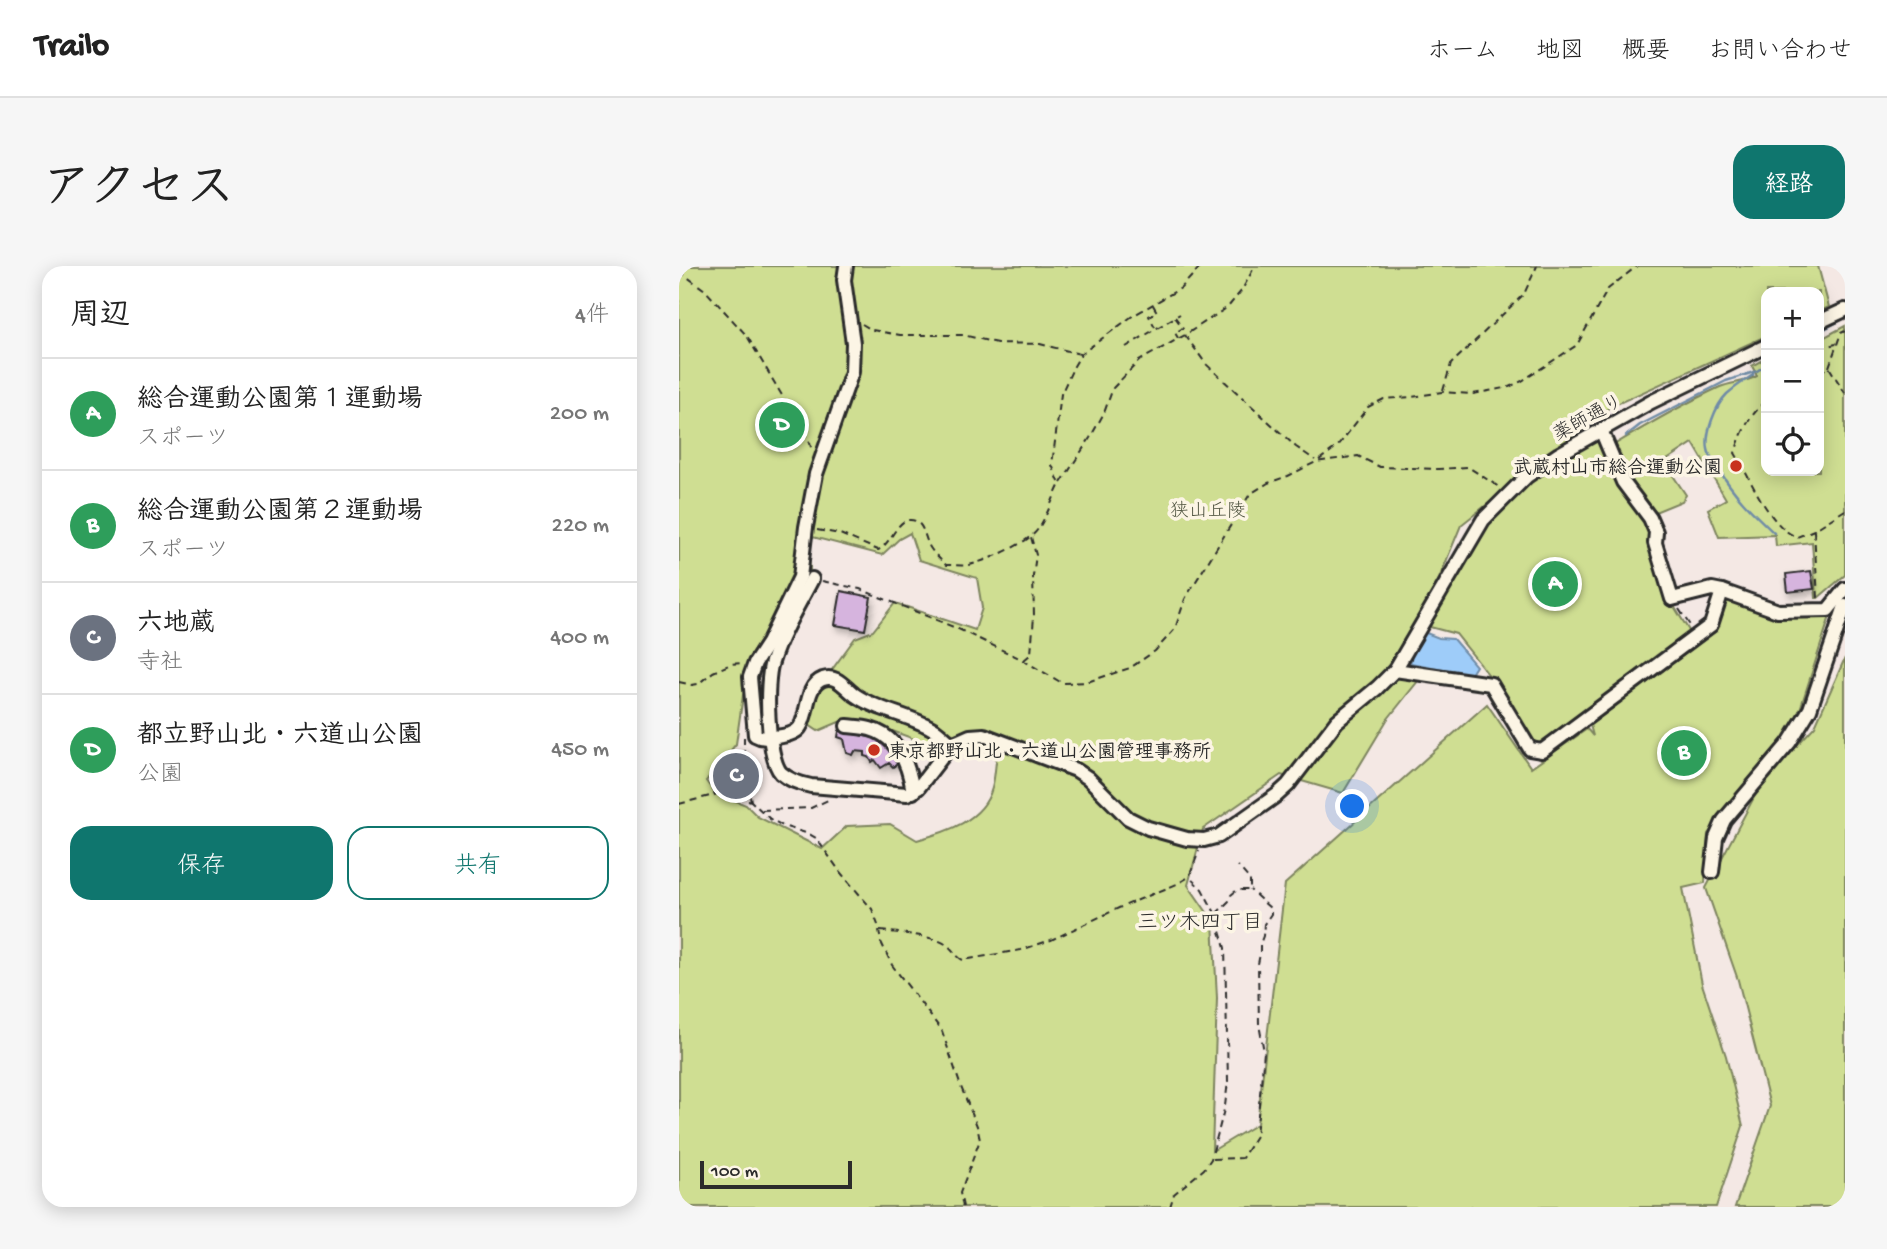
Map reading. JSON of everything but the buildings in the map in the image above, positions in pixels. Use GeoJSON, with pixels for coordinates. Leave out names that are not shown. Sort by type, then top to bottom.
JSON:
{"type":"FeatureCollection","features":[{"type":"Feature","properties":{"kind":"street"},"geometry":{"type":"LineString","coordinates":[[846,266],[844,280],[853,343],[852,372],[816,474],[800,576],[750,677],[755,735],[759,738],[770,738],[795,732],[800,727],[812,688],[816,683],[829,678],[840,682],[856,696],[936,731],[952,744]]}},
{"type":"Feature","properties":{"kind":"street"},"geometry":{"type":"LineString","coordinates":[[1824,320],[1845,310]]}},
{"type":"Feature","properties":{"kind":"street","name":"薬師通り"},"geometry":{"type":"LineString","coordinates":[[1204,840],[1219,836],[1234,827],[1277,795],[1288,785],[1337,721],[1395,670],[1483,520],[1527,476],[1559,454],[1651,402],[1761,348]]}},
{"type":"Feature","properties":{"kind":"street"},"geometry":{"type":"LineString","coordinates":[[1601,430],[1623,482],[1650,518],[1656,532],[1655,543],[1672,599],[1712,589],[1778,611],[1819,611],[1828,610],[1845,589]]}},
{"type":"Feature","properties":{"kind":"street"},"geometry":{"type":"LineString","coordinates":[[812,579],[771,663],[767,688],[770,738],[781,772],[797,783],[835,790],[907,794],[918,789],[952,744],[970,736],[984,735],[1076,770],[1088,778],[1128,818],[1147,828],[1187,839],[1204,840]]}},
{"type":"Feature","properties":{"kind":"street"},"geometry":{"type":"LineString","coordinates":[[1395,670],[1492,684],[1530,749],[1542,751],[1711,625],[1722,591]]}},
{"type":"Feature","properties":{"kind":"street"},"geometry":{"type":"LineString","coordinates":[[1712,872],[1716,838],[1724,820],[1789,743],[1810,709],[1845,606]]}},
{"type":"Feature","properties":{"kind":"street"},"geometry":{"type":"LineString","coordinates":[[847,726],[871,729],[892,741],[910,771],[913,792]]}},
{"type":"Feature","properties":{"kind":"path"},"geometry":{"type":"LineString","coordinates":[[1061,484],[1052,465],[1061,394],[1081,354],[1131,317],[1181,288],[1201,266]]}},
{"type":"Feature","properties":{"kind":"path"},"geometry":{"type":"LineString","coordinates":[[806,527],[840,534],[878,550],[886,546],[902,522],[916,522],[922,528],[929,547],[946,565],[968,565],[1007,550],[1038,530],[1061,484],[1104,413],[1113,388],[1139,361],[1228,307],[1242,290],[1255,266]]}},
{"type":"Feature","properties":{"kind":"path"},"geometry":{"type":"LineString","coordinates":[[1442,392],[1451,364],[1524,294],[1537,266]]}},
{"type":"Feature","properties":{"kind":"path"},"geometry":{"type":"LineString","coordinates":[[812,579],[860,589],[956,628],[1024,660],[1062,683],[1087,682],[1130,668],[1155,651],[1175,629],[1185,599],[1250,494],[1268,483],[1317,462],[1338,446],[1367,407],[1384,399],[1442,392],[1473,394],[1509,387],[1522,381],[1577,345],[1608,289],[1637,266]]}},
{"type":"Feature","properties":{"kind":"path"},"geometry":{"type":"LineString","coordinates":[[679,271],[705,290],[747,336],[810,443],[812,454]]}},
{"type":"Feature","properties":{"kind":"path"},"geometry":{"type":"LineString","coordinates":[[1153,304],[1157,312],[1149,316],[1156,329]]}},
{"type":"Feature","properties":{"kind":"path"},"geometry":{"type":"LineString","coordinates":[[849,314],[872,330],[900,335],[963,335],[997,343],[1040,344],[1081,354]]}},
{"type":"Feature","properties":{"kind":"path"},"geometry":{"type":"LineString","coordinates":[[1126,347],[1179,314]]}},
{"type":"Feature","properties":{"kind":"path"},"geometry":{"type":"LineString","coordinates":[[1175,317],[1183,328],[1175,333],[1179,339]]}},
{"type":"Feature","properties":{"kind":"path"},"geometry":{"type":"LineString","coordinates":[[1824,369],[1829,366],[1841,333],[1845,331]]}},
{"type":"Feature","properties":{"kind":"path"},"geometry":{"type":"LineString","coordinates":[[1185,335],[1206,364],[1296,447],[1317,462],[1358,456],[1380,467],[1439,470],[1468,467],[1508,493]]}},
{"type":"Feature","properties":{"kind":"path"},"geometry":{"type":"LineString","coordinates":[[1824,347],[1837,344]]}},
{"type":"Feature","properties":{"kind":"path"},"geometry":{"type":"LineString","coordinates":[[1829,366],[1845,393]]}},
{"type":"Feature","properties":{"kind":"path"},"geometry":{"type":"LineString","coordinates":[[1761,405],[1744,427],[1735,453],[1769,512],[1785,531],[1797,537],[1814,530],[1845,510]]}},
{"type":"Feature","properties":{"kind":"path"},"geometry":{"type":"LineString","coordinates":[[1814,530],[1819,611]]}},
{"type":"Feature","properties":{"kind":"path"},"geometry":{"type":"LineString","coordinates":[[1024,660],[1031,654],[1034,615],[1033,576],[1036,555],[1031,536]]}},
{"type":"Feature","properties":{"kind":"path"},"geometry":{"type":"LineString","coordinates":[[1672,599],[1691,627]]}},
{"type":"Feature","properties":{"kind":"path"},"geometry":{"type":"LineString","coordinates":[[679,682],[698,684],[731,664],[755,663]]}},
{"type":"Feature","properties":{"kind":"path"},"geometry":{"type":"LineString","coordinates":[[714,794],[721,773],[727,768],[744,763]]}},
{"type":"Feature","properties":{"kind":"path"},"geometry":{"type":"LineString","coordinates":[[761,810],[811,808],[828,801],[835,790]]}},
{"type":"Feature","properties":{"kind":"path"},"geometry":{"type":"LineString","coordinates":[[679,804],[725,792],[751,801],[766,817],[778,824],[817,838],[872,909],[881,942],[892,965],[942,1031],[978,1126],[979,1146],[960,1193],[963,1207]]}},
{"type":"Feature","properties":{"kind":"path"},"geometry":{"type":"LineString","coordinates":[[880,931],[944,943],[963,960],[1021,950],[1051,940],[1189,877],[1204,840]]}},
{"type":"Feature","properties":{"kind":"path"},"geometry":{"type":"LineString","coordinates":[[1238,866],[1250,880],[1250,890]]}},
{"type":"Feature","properties":{"kind":"path"},"geometry":{"type":"LineString","coordinates":[[1170,1207],[1174,1194],[1205,1170],[1211,1159],[1225,1106],[1228,1081],[1225,948],[1216,914],[1202,889],[1189,877]]}},
{"type":"Feature","properties":{"kind":"path"},"geometry":{"type":"LineString","coordinates":[[1211,1159],[1242,1158],[1256,1136],[1264,1052],[1259,1024],[1258,964],[1264,924],[1271,915],[1271,909],[1250,890],[1237,890],[1216,914]]}},
{"type":"Feature","properties":{"kind":"green space","name":"狭山丘陵"},"geometry":{"type":"Polygon","coordinates":[[[679,266],[1818,266],[1824,287],[1761,287],[1761,338],[1610,407],[1461,525],[1404,664],[1418,681],[1387,720],[1343,793],[1281,775],[1203,829],[1188,885],[1213,921],[1217,998],[1212,1151],[1257,1124],[1285,884],[1487,704],[1531,768],[1587,729],[1593,736],[1590,725],[1716,631],[1722,596],[1831,613],[1795,725],[1708,834],[1705,883],[1683,888],[1702,984],[1726,1056],[1743,1126],[1716,1207],[679,1207],[679,266]],[[910,533],[882,555],[809,536],[810,570],[743,695],[736,744],[706,781],[714,792],[746,805],[758,817],[822,849],[847,826],[890,824],[917,840],[951,829],[972,817],[981,809],[992,788],[997,755],[969,743],[949,752],[879,726],[846,719],[818,731],[809,725],[813,696],[855,638],[873,631],[895,603],[975,630],[982,608],[977,578],[919,560],[910,533]]]}},
{"type":"Feature","properties":{"kind":"green space","name":"狭山丘陵"},"geometry":{"type":"Polygon","coordinates":[[[1824,288],[1829,307],[1824,310],[1824,288]]]}},
{"type":"Feature","properties":{"kind":"green space","name":"武蔵村山市総合運動公園"},"geometry":{"type":"Polygon","coordinates":[[[1845,326],[1845,575],[1816,598],[1812,542],[1776,546],[1775,535],[1719,537],[1708,509],[1726,499],[1693,443],[1664,462],[1686,495],[1682,501],[1655,512],[1628,480],[1612,446],[1706,394],[1725,385],[1757,376],[1752,366],[1761,361],[1761,476],[1824,476],[1824,337],[1845,326]]]}},
{"type":"Feature","properties":{"kind":"green space"},"geometry":{"type":"Polygon","coordinates":[[[1597,427],[1648,518],[1666,593],[1691,634],[1542,748],[1532,746],[1495,683],[1456,634],[1430,627],[1450,576],[1485,525],[1523,480],[1597,427]]]}},
{"type":"Feature","properties":{"kind":"green space"},"geometry":{"type":"Polygon","coordinates":[[[1845,658],[1845,1207],[1735,1207],[1770,1106],[1738,980],[1706,888],[1761,784],[1815,726],[1845,658]]]}},
{"type":"Feature","properties":{"kind":"water"},"geometry":{"type":"Polygon","coordinates":[[[1421,631],[1439,638],[1453,639],[1476,666],[1471,674],[1410,663],[1421,631]]]}},
{"type":"Feature","properties":{"kind":"waterway"},"geometry":{"type":"LineString","coordinates":[[1824,329],[1845,318]]}},
{"type":"Feature","properties":{"kind":"waterway"},"geometry":{"type":"LineString","coordinates":[[1626,436],[1640,425],[1726,381],[1761,368]]}},
{"type":"Feature","properties":{"kind":"waterway"},"geometry":{"type":"LineString","coordinates":[[1753,372],[1753,375],[1727,394],[1719,405],[1712,420],[1707,443],[1709,454],[1730,487],[1774,533]]}},
{"type":"Feature","properties":{"kind":"place","name":"都立野山北・六道山公園"},"geometry":{"type":"Point","coordinates":[782,425]}},
{"type":"Feature","properties":{"kind":"place","name":"武蔵村山市総合運動公園"},"geometry":{"type":"Point","coordinates":[1736,466]}},
{"type":"Feature","properties":{"kind":"place","name":"総合運動公園第１運動場"},"geometry":{"type":"Point","coordinates":[1555,584]}},
{"type":"Feature","properties":{"kind":"place","name":"東京都野山北・六道山公園管理事務所"},"geometry":{"type":"Point","coordinates":[874,750]}},
{"type":"Feature","properties":{"kind":"place","name":"総合運動公園第２運動場"},"geometry":{"type":"Point","coordinates":[1684,753]}},
{"type":"Feature","properties":{"kind":"place","name":"六地蔵"},"geometry":{"type":"Point","coordinates":[736,776]}},
{"type":"Feature","properties":{"kind":"district","name":"三ツ木四丁目"},"geometry":{"type":"Point","coordinates":[1200,921]}}]}
